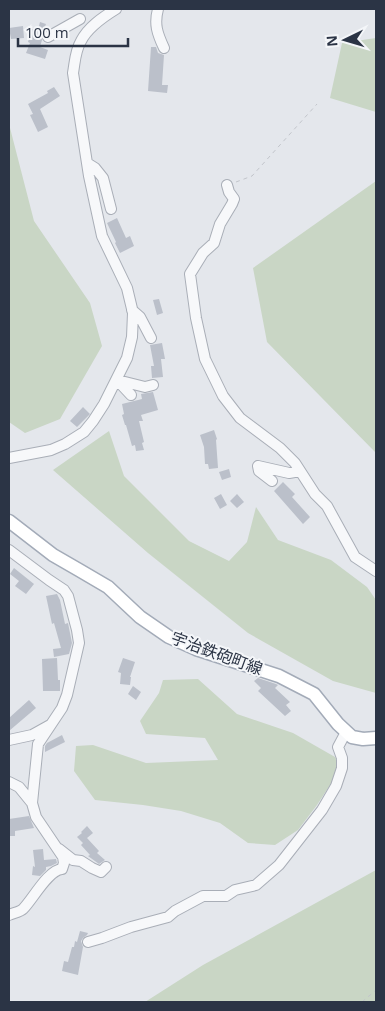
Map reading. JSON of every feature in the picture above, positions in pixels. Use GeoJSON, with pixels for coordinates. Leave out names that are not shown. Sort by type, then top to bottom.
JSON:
{"type":"FeatureCollection","features":[{"type":"Feature","properties":{"kind":"main road","name":"宇治鉄砲町線"},"geometry":{"type":"LineString","coordinates":[[9,522],[53,555],[108,587],[140,617],[168,637],[196,649],[279,676],[314,694],[346,732]]}},
{"type":"Feature","properties":{"kind":"main road"},"geometry":{"type":"LineString","coordinates":[[346,732],[352,737],[363,739],[376,738]]}},
{"type":"Feature","properties":{"kind":"street"},"geometry":{"type":"LineString","coordinates":[[9,458],[51,450],[84,432],[104,404],[127,358],[132,337],[132,310],[127,288],[102,236],[87,163],[73,73],[75,56],[80,42],[90,29],[116,9]]}},
{"type":"Feature","properties":{"kind":"street"},"geometry":{"type":"LineString","coordinates":[[158,9],[155,20],[158,36],[164,48]]}},
{"type":"Feature","properties":{"kind":"street"},"geometry":{"type":"LineString","coordinates":[[48,37],[79,14],[90,29]]}},
{"type":"Feature","properties":{"kind":"street"},"geometry":{"type":"LineString","coordinates":[[87,163],[95,168],[102,178],[111,210]]}},
{"type":"Feature","properties":{"kind":"street"},"geometry":{"type":"LineString","coordinates":[[227,185],[234,199],[232,204],[220,224],[214,243],[203,253],[190,274],[196,318],[205,359],[223,396],[240,418],[280,448],[295,463],[315,494],[327,506],[355,557],[376,571]]}},
{"type":"Feature","properties":{"kind":"street"},"geometry":{"type":"LineString","coordinates":[[132,310],[140,317],[151,338]]}},
{"type":"Feature","properties":{"kind":"street"},"geometry":{"type":"LineString","coordinates":[[116,380],[145,387],[153,385]]}},
{"type":"Feature","properties":{"kind":"street"},"geometry":{"type":"LineString","coordinates":[[116,380],[131,395]]}},
{"type":"Feature","properties":{"kind":"street"},"geometry":{"type":"LineString","coordinates":[[272,481],[259,471],[258,466],[289,473],[300,471]]}},
{"type":"Feature","properties":{"kind":"street"},"geometry":{"type":"LineString","coordinates":[[9,550],[64,590],[68,596],[79,643],[67,695],[62,708],[38,744],[32,803],[36,817],[63,857],[64,863],[62,869],[58,869],[40,886],[22,910],[9,915]]}},
{"type":"Feature","properties":{"kind":"street"},"geometry":{"type":"LineString","coordinates":[[9,740],[32,735],[53,723]]}},
{"type":"Feature","properties":{"kind":"street"},"geometry":{"type":"LineString","coordinates":[[88,942],[131,926],[168,916],[203,896],[226,896],[235,890],[256,885],[279,865],[322,810],[336,786],[342,768],[342,758],[338,747],[346,732]]}},
{"type":"Feature","properties":{"kind":"street"},"geometry":{"type":"LineString","coordinates":[[9,782],[19,787],[32,803]]}},
{"type":"Feature","properties":{"kind":"street"},"geometry":{"type":"LineString","coordinates":[[58,849],[73,860],[81,861],[101,872],[106,867]]}},
{"type":"Feature","properties":{"kind":"path"},"geometry":{"type":"LineString","coordinates":[[227,185],[252,176],[317,104]]}},
{"type":"Feature","properties":{"kind":"path"},"geometry":{"type":"LineString","coordinates":[[362,1002],[376,990]]}},
{"type":"Feature","properties":{"kind":"green space"},"geometry":{"type":"Polygon","coordinates":[[[376,38],[376,112],[330,98],[342,43],[376,38]]]}},
{"type":"Feature","properties":{"kind":"green space"},"geometry":{"type":"Polygon","coordinates":[[[9,124],[34,221],[90,303],[102,346],[60,419],[25,433],[9,422],[9,124]]]}},
{"type":"Feature","properties":{"kind":"green space"},"geometry":{"type":"Polygon","coordinates":[[[376,181],[376,453],[267,342],[253,268],[376,181]]]}},
{"type":"Feature","properties":{"kind":"green space"},"geometry":{"type":"Polygon","coordinates":[[[109,431],[124,476],[189,541],[229,561],[247,542],[256,507],[278,540],[331,560],[367,587],[376,600],[376,693],[333,681],[248,633],[148,553],[53,470],[109,431]]]}},
{"type":"Feature","properties":{"kind":"green space"},"geometry":{"type":"Polygon","coordinates":[[[198,679],[237,714],[293,733],[335,757],[341,768],[298,830],[275,845],[248,843],[220,823],[181,811],[95,800],[74,771],[76,746],[93,745],[146,763],[218,760],[205,738],[146,734],[140,721],[159,693],[163,680],[198,679]]]}},
{"type":"Feature","properties":{"kind":"green space"},"geometry":{"type":"Polygon","coordinates":[[[376,870],[376,1002],[145,1002],[203,965],[376,870]]]}},
{"type":"Feature","properties":{"kind":"building"},"geometry":{"type":"Polygon","coordinates":[[[40,22],[46,24],[41,36],[40,47],[48,50],[45,59],[26,53],[32,29],[38,30],[40,22]]]}},
{"type":"Feature","properties":{"kind":"building"},"geometry":{"type":"Polygon","coordinates":[[[23,26],[24,38],[11,39],[9,28],[23,26]]]}},
{"type":"Feature","properties":{"kind":"building"},"geometry":{"type":"Polygon","coordinates":[[[151,47],[156,47],[158,53],[164,55],[162,85],[168,85],[167,93],[148,91],[151,47]]]}},
{"type":"Feature","properties":{"kind":"building"},"geometry":{"type":"Polygon","coordinates":[[[54,87],[60,96],[40,109],[48,127],[38,132],[30,115],[33,114],[28,104],[48,93],[47,91],[54,87]]]}},
{"type":"Feature","properties":{"kind":"building"},"geometry":{"type":"Polygon","coordinates":[[[117,218],[126,238],[130,236],[134,246],[120,253],[107,223],[117,218]]]}},
{"type":"Feature","properties":{"kind":"building"},"geometry":{"type":"Polygon","coordinates":[[[159,299],[163,313],[157,315],[153,300],[159,299]]]}},
{"type":"Feature","properties":{"kind":"building"},"geometry":{"type":"Polygon","coordinates":[[[162,343],[165,359],[161,359],[163,377],[152,378],[151,366],[154,366],[150,345],[162,343]]]}},
{"type":"Feature","properties":{"kind":"building"},"geometry":{"type":"Polygon","coordinates":[[[153,392],[158,410],[141,415],[143,421],[139,421],[144,450],[136,451],[135,445],[132,446],[122,415],[124,414],[122,404],[142,399],[141,394],[153,392]]]}},
{"type":"Feature","properties":{"kind":"building"},"geometry":{"type":"Polygon","coordinates":[[[83,407],[90,414],[77,427],[70,421],[83,407]]]}},
{"type":"Feature","properties":{"kind":"building"},"geometry":{"type":"Polygon","coordinates":[[[214,430],[217,439],[218,468],[209,469],[208,464],[205,464],[204,447],[200,435],[214,430]]]}},
{"type":"Feature","properties":{"kind":"building"},"geometry":{"type":"Polygon","coordinates":[[[229,469],[231,477],[222,480],[219,472],[229,469]]]}},
{"type":"Feature","properties":{"kind":"building"},"geometry":{"type":"Polygon","coordinates":[[[283,482],[295,494],[292,497],[310,517],[303,524],[274,491],[283,482]]]}},
{"type":"Feature","properties":{"kind":"building"},"geometry":{"type":"Polygon","coordinates":[[[221,494],[227,505],[220,509],[214,498],[221,494]]]}},
{"type":"Feature","properties":{"kind":"building"},"geometry":{"type":"Polygon","coordinates":[[[237,494],[244,502],[237,508],[230,501],[237,494]]]}},
{"type":"Feature","properties":{"kind":"building"},"geometry":{"type":"Polygon","coordinates":[[[14,568],[34,584],[26,594],[15,586],[19,581],[10,574],[14,568]]]}},
{"type":"Feature","properties":{"kind":"building"},"geometry":{"type":"Polygon","coordinates":[[[57,594],[65,624],[68,623],[72,643],[69,654],[54,657],[53,649],[61,648],[54,623],[52,624],[46,596],[57,594]]]}},
{"type":"Feature","properties":{"kind":"building"},"geometry":{"type":"Polygon","coordinates":[[[57,658],[60,691],[43,691],[42,659],[57,658]]]}},
{"type":"Feature","properties":{"kind":"building"},"geometry":{"type":"Polygon","coordinates":[[[123,658],[135,662],[130,677],[130,685],[120,684],[121,673],[118,672],[123,658]]]}},
{"type":"Feature","properties":{"kind":"building"},"geometry":{"type":"Polygon","coordinates":[[[258,678],[278,685],[275,688],[290,702],[286,705],[291,711],[285,716],[258,691],[261,688],[254,681],[258,678]]]}},
{"type":"Feature","properties":{"kind":"building"},"geometry":{"type":"Polygon","coordinates":[[[133,686],[141,692],[136,700],[128,694],[133,686]]]}},
{"type":"Feature","properties":{"kind":"building"},"geometry":{"type":"Polygon","coordinates":[[[29,700],[36,708],[9,731],[9,718],[29,700]]]}},
{"type":"Feature","properties":{"kind":"building"},"geometry":{"type":"Polygon","coordinates":[[[62,735],[65,742],[45,752],[47,743],[62,735]]]}},
{"type":"Feature","properties":{"kind":"building"},"geometry":{"type":"Polygon","coordinates":[[[29,816],[34,828],[15,831],[15,836],[9,836],[9,819],[29,816]]]}},
{"type":"Feature","properties":{"kind":"building"},"geometry":{"type":"Polygon","coordinates":[[[87,826],[93,833],[87,838],[99,851],[97,853],[105,860],[99,864],[88,856],[90,855],[77,837],[87,826]]]}},
{"type":"Feature","properties":{"kind":"building"},"geometry":{"type":"Polygon","coordinates":[[[43,849],[44,860],[56,859],[57,863],[46,867],[46,870],[40,876],[32,875],[33,866],[35,867],[33,850],[43,849]]]}},
{"type":"Feature","properties":{"kind":"building"},"geometry":{"type":"Polygon","coordinates":[[[80,931],[88,933],[81,941],[83,947],[78,975],[62,971],[64,961],[68,962],[72,947],[74,947],[75,941],[77,942],[80,931]]]}}]}
